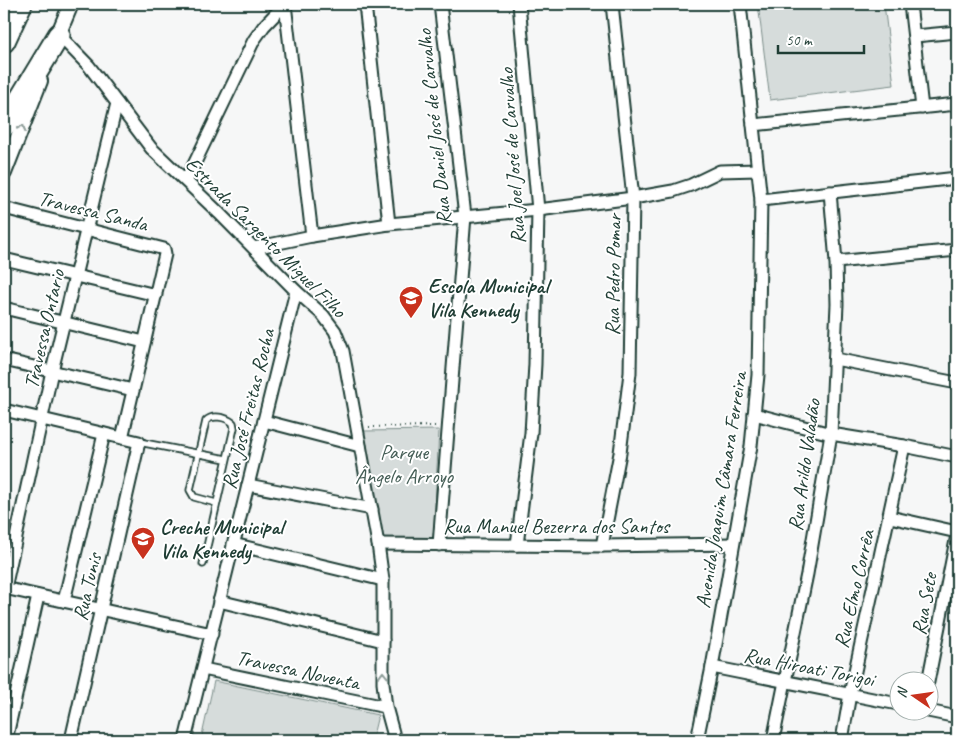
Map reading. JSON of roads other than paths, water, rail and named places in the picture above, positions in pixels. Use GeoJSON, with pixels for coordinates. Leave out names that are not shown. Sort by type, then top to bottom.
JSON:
{"type":"FeatureCollection","features":[{"type":"Feature","properties":{"kind":"highway"},"geometry":{"type":"LineString","coordinates":[[4,41],[21,4]]}},
{"type":"Feature","properties":{"kind":"highway"},"geometry":{"type":"LineString","coordinates":[[4,126],[59,34]]}},
{"type":"Feature","properties":{"kind":"street"},"geometry":{"type":"LineString","coordinates":[[4,173],[71,4]]}},
{"type":"Feature","properties":{"kind":"street"},"geometry":{"type":"LineString","coordinates":[[285,4],[312,236]]}},
{"type":"Feature","properties":{"kind":"street"},"geometry":{"type":"LineString","coordinates":[[186,181],[254,40],[264,26],[285,4]]}},
{"type":"Feature","properties":{"kind":"street"},"geometry":{"type":"LineString","coordinates":[[365,4],[389,224]]}},
{"type":"Feature","properties":{"kind":"street","name":"Rua Daniel José de Carvalho"},"geometry":{"type":"LineString","coordinates":[[439,545],[465,216],[440,4]]}},
{"type":"Feature","properties":{"kind":"street","name":"Rua Joel José de Carvalho"},"geometry":{"type":"LineString","coordinates":[[517,545],[531,432],[535,364],[538,210],[519,4]]}},
{"type":"Feature","properties":{"kind":"street","name":"Rua Pedro Pomar"},"geometry":{"type":"LineString","coordinates":[[602,546],[620,453],[629,382],[633,198],[612,4]]}},
{"type":"Feature","properties":{"kind":"street","name":"Avenida Joaquim Câmara Ferreira"},"geometry":{"type":"LineString","coordinates":[[697,740],[712,667],[751,446],[758,375],[761,200],[740,4]]}},
{"type":"Feature","properties":{"kind":"street"},"geometry":{"type":"LineString","coordinates":[[910,4],[922,108]]}},
{"type":"Feature","properties":{"kind":"street"},"geometry":{"type":"LineString","coordinates":[[914,36],[957,32]]}},
{"type":"Feature","properties":{"kind":"street","name":"Estrada Sargento Miguel Filho"},"geometry":{"type":"LineString","coordinates":[[59,34],[89,66],[151,148],[296,291],[323,315],[335,332],[343,351],[378,544],[383,580],[383,683],[386,707],[395,740]]}},
{"type":"Feature","properties":{"kind":"street","name":"Travessa Ontario"},"geometry":{"type":"LineString","coordinates":[[4,590],[52,371],[117,103]]}},
{"type":"Feature","properties":{"kind":"street"},"geometry":{"type":"LineString","coordinates":[[753,125],[957,104]]}},
{"type":"Feature","properties":{"kind":"street"},"geometry":{"type":"LineString","coordinates":[[254,248],[312,236],[389,224],[538,210],[633,198],[691,186],[720,171],[758,170]]}},
{"type":"Feature","properties":{"kind":"street"},"geometry":{"type":"LineString","coordinates":[[761,200],[957,178]]}},
{"type":"Feature","properties":{"kind":"street","name":"Rua Arildo Valadão"},"geometry":{"type":"LineString","coordinates":[[773,740],[807,574],[831,434],[835,359],[836,262],[830,192]]}},
{"type":"Feature","properties":{"kind":"street","name":"Travessa Sanda"},"geometry":{"type":"LineString","coordinates":[[4,208],[164,249],[164,258],[156,294]]}},
{"type":"Feature","properties":{"kind":"street"},"geometry":{"type":"LineString","coordinates":[[836,262],[957,250]]}},
{"type":"Feature","properties":{"kind":"street"},"geometry":{"type":"LineString","coordinates":[[4,259],[156,294],[122,438]]}},
{"type":"Feature","properties":{"kind":"street","name":"Rua José Freitas Rocha"},"geometry":{"type":"LineString","coordinates":[[185,740],[296,291]]}},
{"type":"Feature","properties":{"kind":"street"},"geometry":{"type":"LineString","coordinates":[[4,308],[144,342]]}},
{"type":"Feature","properties":{"kind":"street"},"geometry":{"type":"LineString","coordinates":[[835,359],[957,383]]}},
{"type":"Feature","properties":{"kind":"street"},"geometry":{"type":"LineString","coordinates":[[4,360],[133,390]]}},
{"type":"Feature","properties":{"kind":"street"},"geometry":{"type":"LineString","coordinates":[[4,410],[139,442]]}},
{"type":"Feature","properties":{"kind":"street"},"geometry":{"type":"LineString","coordinates":[[754,414],[831,434],[957,457]]}},
{"type":"Feature","properties":{"kind":"street"},"geometry":{"type":"LineString","coordinates":[[264,421],[360,446]]}},
{"type":"Feature","properties":{"kind":"street"},"geometry":{"type":"LineString","coordinates":[[64,601],[104,434]]}},
{"type":"Feature","properties":{"kind":"street","name":"Rua Tunis"},"geometry":{"type":"LineString","coordinates":[[71,740],[139,442]]}},
{"type":"Feature","properties":{"kind":"street","name":"Rua Elmo Corrêa"},"geometry":{"type":"LineString","coordinates":[[842,740],[850,694],[904,446]]}},
{"type":"Feature","properties":{"kind":"street"},"geometry":{"type":"LineString","coordinates":[[248,485],[372,509]]}},
{"type":"Feature","properties":{"kind":"street"},"geometry":{"type":"LineString","coordinates":[[890,516],[957,534]]}},
{"type":"Feature","properties":{"kind":"street","name":"Rua Sete"},"geometry":{"type":"LineString","coordinates":[[930,672],[957,534]]}},
{"type":"Feature","properties":{"kind":"street"},"geometry":{"type":"LineString","coordinates":[[233,544],[383,580]]}},
{"type":"Feature","properties":{"kind":"street","name":"Rua Manuel Bezerra dos Santos"},"geometry":{"type":"LineString","coordinates":[[378,544],[602,546],[733,544]]}},
{"type":"Feature","properties":{"kind":"street"},"geometry":{"type":"LineString","coordinates":[[4,590],[64,601],[212,634]]}},
{"type":"Feature","properties":{"kind":"street"},"geometry":{"type":"LineString","coordinates":[[6,740],[38,596]]}},
{"type":"Feature","properties":{"kind":"street"},"geometry":{"type":"LineString","coordinates":[[219,601],[383,640]]}},
{"type":"Feature","properties":{"kind":"street","name":"Rua Hiroati Torigoi"},"geometry":{"type":"LineString","coordinates":[[712,667],[784,683],[888,702]]}},
{"type":"Feature","properties":{"kind":"street","name":"Travessa Noventa"},"geometry":{"type":"LineString","coordinates":[[203,669],[386,707]]}},
{"type":"Feature","properties":{"kind":"street"},"geometry":{"type":"LineString","coordinates":[[938,713],[957,717]]}},
{"type":"Feature","properties":{"kind":"lane"},"geometry":{"type":"LineString","coordinates":[[203,564],[234,428],[233,423],[226,419],[214,417],[208,418],[198,453],[191,493],[194,497],[216,503]]}},
{"type":"Feature","properties":{"kind":"lane"},"geometry":{"type":"LineString","coordinates":[[139,442],[226,459]]}},
{"type":"Feature","properties":{"kind":"place","name":"Escola Municipal Vila Kennedy"},"geometry":{"type":"Point","coordinates":[411,319]}},
{"type":"Feature","properties":{"kind":"place","name":"Creche Municipal Vila Kennedy"},"geometry":{"type":"Point","coordinates":[143,560]}},
{"type":"Feature","properties":{"kind":"park label","name":"Parque Ângelo Arroyo"},"geometry":{"type":"Point","coordinates":[404,464]}}]}
